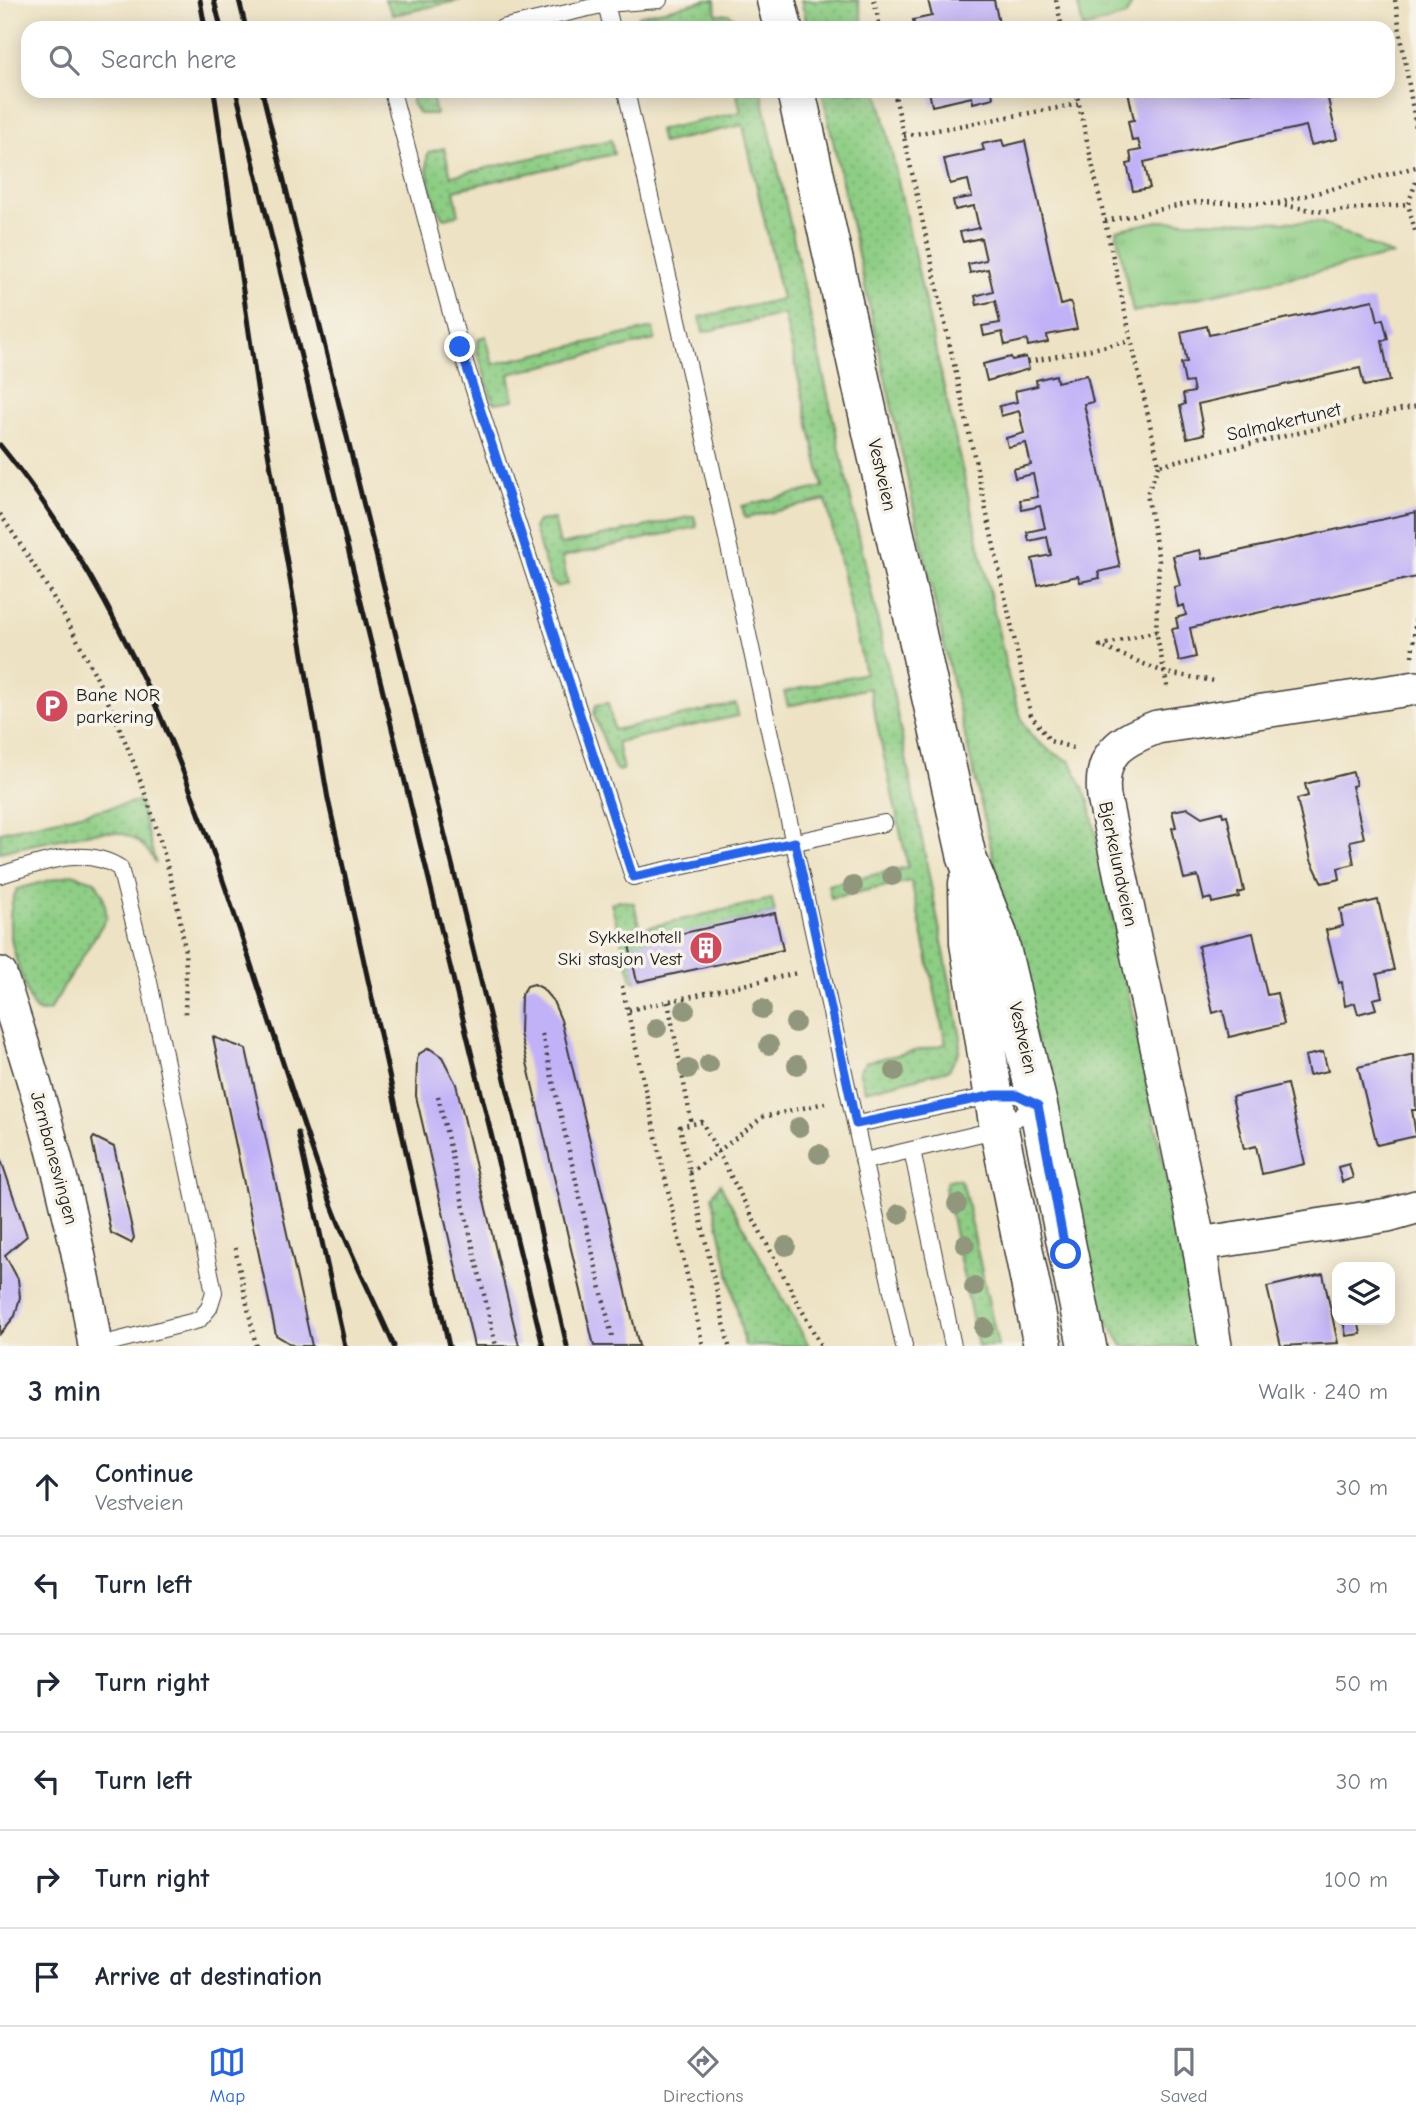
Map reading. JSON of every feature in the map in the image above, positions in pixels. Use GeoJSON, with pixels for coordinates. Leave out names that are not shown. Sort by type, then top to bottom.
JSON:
{"type":"FeatureCollection","features":[{"type":"Feature","properties":{"kind":"street"},"geometry":{"type":"LineString","coordinates":[[776,0],[781,21]]}},
{"type":"Feature","properties":{"kind":"street","name":"Vestveien"},"geometry":{"type":"LineString","coordinates":[[798,98],[967,859],[998,935],[1038,1105],[1087,1346]]}},
{"type":"Feature","properties":{"kind":"street"},"geometry":{"type":"LineString","coordinates":[[1106,762],[1123,741],[1157,727],[1413,679]]}},
{"type":"Feature","properties":{"kind":"street","name":"Bjerkelundveien"},"geometry":{"type":"LineString","coordinates":[[1106,762],[1104,797],[1199,1244],[1215,1346]]}},
{"type":"Feature","properties":{"kind":"street","name":"Vestveien"},"geometry":{"type":"LineString","coordinates":[[967,859],[970,943],[997,1112],[1043,1346]]}},
{"type":"Feature","properties":{"kind":"street","name":"Jernbanesvingen"},"geometry":{"type":"LineString","coordinates":[[0,974],[50,1137],[85,1278],[95,1346]]}},
{"type":"Feature","properties":{"kind":"street"},"geometry":{"type":"LineString","coordinates":[[1199,1244],[1388,1215],[1416,1206]]}},
{"type":"Feature","properties":{"kind":"lane"},"geometry":{"type":"LineString","coordinates":[[530,21],[606,2],[659,0]]}},
{"type":"Feature","properties":{"kind":"lane"},"geometry":{"type":"LineString","coordinates":[[606,2],[610,21]]}},
{"type":"Feature","properties":{"kind":"lane"},"geometry":{"type":"LineString","coordinates":[[394,98],[460,347],[633,877],[884,823]]}},
{"type":"Feature","properties":{"kind":"lane"},"geometry":{"type":"LineString","coordinates":[[628,98],[795,842],[904,1346]]}},
{"type":"Feature","properties":{"kind":"lane"},"geometry":{"type":"LineString","coordinates":[[0,875],[77,856],[97,856],[120,868],[149,982],[214,1292],[209,1308],[200,1320],[95,1346]]}},
{"type":"Feature","properties":{"kind":"lane"},"geometry":{"type":"LineString","coordinates":[[865,1160],[912,1150],[997,1112],[1017,1095],[1038,1105]]}},
{"type":"Feature","properties":{"kind":"lane"},"geometry":{"type":"LineString","coordinates":[[856,1124],[997,1112],[1038,1105]]}},
{"type":"Feature","properties":{"kind":"lane"},"geometry":{"type":"LineString","coordinates":[[912,1150],[953,1346]]}},
{"type":"Feature","properties":{"kind":"path"},"geometry":{"type":"LineString","coordinates":[[874,0],[878,21]]}},
{"type":"Feature","properties":{"kind":"path"},"geometry":{"type":"LineString","coordinates":[[1056,0],[1060,21]]}},
{"type":"Feature","properties":{"kind":"path"},"geometry":{"type":"LineString","coordinates":[[1395,0],[1416,128]]}},
{"type":"Feature","properties":{"kind":"path"},"geometry":{"type":"LineString","coordinates":[[896,98],[1031,715],[1050,741],[1106,762]]}},
{"type":"Feature","properties":{"kind":"path"},"geometry":{"type":"LineString","coordinates":[[1078,98],[1159,465],[1147,494],[1159,561],[1156,631],[1168,695]]}},
{"type":"Feature","properties":{"kind":"path"},"geometry":{"type":"LineString","coordinates":[[904,136],[1079,104]]}},
{"type":"Feature","properties":{"kind":"path"},"geometry":{"type":"LineString","coordinates":[[1275,204],[1416,167]]}},
{"type":"Feature","properties":{"kind":"path"},"geometry":{"type":"LineString","coordinates":[[1416,182],[1408,204],[1416,234]]}},
{"type":"Feature","properties":{"kind":"path"},"geometry":{"type":"LineString","coordinates":[[1105,221],[1196,202],[1275,204],[1324,212],[1408,204]]}},
{"type":"Feature","properties":{"kind":"path"},"geometry":{"type":"LineString","coordinates":[[1028,362],[1132,341]]}},
{"type":"Feature","properties":{"kind":"path","name":"Salmakertunet"},"geometry":{"type":"LineString","coordinates":[[1159,465],[1416,406]]}},
{"type":"Feature","properties":{"kind":"path"},"geometry":{"type":"LineString","coordinates":[[1413,679],[1416,616]]}},
{"type":"Feature","properties":{"kind":"path"},"geometry":{"type":"LineString","coordinates":[[1156,631],[1100,646],[1166,673],[1223,682]]}},
{"type":"Feature","properties":{"kind":"path"},"geometry":{"type":"LineString","coordinates":[[629,1010],[801,972]]}},
{"type":"Feature","properties":{"kind":"path"},"geometry":{"type":"LineString","coordinates":[[622,986],[703,1346]]}},
{"type":"Feature","properties":{"kind":"path"},"geometry":{"type":"LineString","coordinates":[[668,1002],[692,1125]]}},
{"type":"Feature","properties":{"kind":"path"},"geometry":{"type":"LineString","coordinates":[[542,1034],[613,1341]]}},
{"type":"Feature","properties":{"kind":"path"},"geometry":{"type":"LineString","coordinates":[[438,1097],[496,1346]]}},
{"type":"Feature","properties":{"kind":"path"},"geometry":{"type":"LineString","coordinates":[[690,1173],[763,1117],[829,1102]]}},
{"type":"Feature","properties":{"kind":"path"},"geometry":{"type":"LineString","coordinates":[[729,1346],[680,1127],[702,1122],[821,1346]]}},
{"type":"Feature","properties":{"kind":"green space"},"geometry":{"type":"Polygon","coordinates":[[[385,0],[461,0],[393,15],[385,0]]]}},
{"type":"Feature","properties":{"kind":"green space"},"geometry":{"type":"Polygon","coordinates":[[[715,0],[716,14],[729,14],[737,21],[635,21],[638,16],[715,0]]]}},
{"type":"Feature","properties":{"kind":"green space"},"geometry":{"type":"Polygon","coordinates":[[[801,0],[858,0],[862,21],[806,21],[801,0]]]}},
{"type":"Feature","properties":{"kind":"green space"},"geometry":{"type":"Polygon","coordinates":[[[1077,0],[1133,0],[1126,16],[1108,21],[1082,21],[1077,0]]]}},
{"type":"Feature","properties":{"kind":"green space"},"geometry":{"type":"Polygon","coordinates":[[[412,98],[433,98],[436,114],[419,114],[412,98]]]}},
{"type":"Feature","properties":{"kind":"green space"},"geometry":{"type":"Polygon","coordinates":[[[738,98],[763,98],[890,677],[961,1038],[959,1052],[949,1070],[865,1091],[859,1071],[866,1062],[946,1044],[911,881],[831,898],[828,885],[908,867],[869,688],[788,706],[784,692],[865,673],[826,500],[745,518],[742,506],[823,487],[784,314],[703,332],[700,317],[782,299],[743,125],[662,143],[659,130],[741,112],[738,98]]]}},
{"type":"Feature","properties":{"kind":"green space"},"geometry":{"type":"Polygon","coordinates":[[[824,98],[880,98],[1009,679],[1028,730],[1043,746],[1071,762],[1089,801],[1201,1346],[1123,1346],[1098,1307],[948,663],[824,98]]]}},
{"type":"Feature","properties":{"kind":"green space"},"geometry":{"type":"Polygon","coordinates":[[[611,140],[614,154],[454,190],[459,215],[445,218],[433,197],[427,166],[429,152],[444,148],[451,176],[611,140]]]}},
{"type":"Feature","properties":{"kind":"green space"},"geometry":{"type":"Polygon","coordinates":[[[1158,221],[1320,222],[1392,255],[1133,312],[1116,230],[1158,221]]]}},
{"type":"Feature","properties":{"kind":"green space"},"geometry":{"type":"Polygon","coordinates":[[[653,328],[655,340],[509,374],[514,400],[495,403],[477,350],[479,338],[486,336],[493,364],[653,328]]]}},
{"type":"Feature","properties":{"kind":"green space"},"geometry":{"type":"Polygon","coordinates":[[[694,516],[697,527],[562,557],[568,584],[557,587],[550,580],[534,528],[538,521],[554,519],[560,545],[694,516]]]}},
{"type":"Feature","properties":{"kind":"green space"},"geometry":{"type":"Polygon","coordinates":[[[608,703],[614,730],[736,704],[738,716],[617,742],[623,770],[619,771],[614,767],[594,715],[596,705],[608,703]]]}},
{"type":"Feature","properties":{"kind":"green space"},"geometry":{"type":"Polygon","coordinates":[[[139,801],[156,864],[137,841],[115,832],[89,833],[0,852],[0,832],[139,801]]]}},
{"type":"Feature","properties":{"kind":"green space"},"geometry":{"type":"Polygon","coordinates":[[[72,874],[95,881],[103,895],[107,917],[49,1011],[39,1011],[30,1001],[12,944],[12,903],[17,889],[72,874]]]}},
{"type":"Feature","properties":{"kind":"green space"},"geometry":{"type":"Polygon","coordinates":[[[772,899],[775,913],[629,946],[637,982],[632,981],[611,903],[619,900],[634,903],[640,929],[772,899]]]}},
{"type":"Feature","properties":{"kind":"green space"},"geometry":{"type":"Polygon","coordinates":[[[960,1180],[964,1188],[998,1346],[978,1346],[945,1188],[947,1181],[960,1180]]]}},
{"type":"Feature","properties":{"kind":"green space"},"geometry":{"type":"Polygon","coordinates":[[[720,1184],[809,1346],[745,1346],[712,1196],[720,1184]]]}},
{"type":"Feature","properties":{"kind":"building"},"geometry":{"type":"Polygon","coordinates":[[[928,0],[994,0],[998,21],[913,20],[932,16],[928,0]]]}},
{"type":"Feature","properties":{"kind":"building"},"geometry":{"type":"Polygon","coordinates":[[[930,98],[968,98],[932,106],[930,98]]]}},
{"type":"Feature","properties":{"kind":"building"},"geometry":{"type":"Polygon","coordinates":[[[972,98],[993,98],[973,103],[972,98]]]}},
{"type":"Feature","properties":{"kind":"building"},"geometry":{"type":"Polygon","coordinates":[[[1129,98],[1334,98],[1328,99],[1337,139],[1311,145],[1306,126],[1144,162],[1150,188],[1133,191],[1127,164],[1132,163],[1130,152],[1141,150],[1138,140],[1132,141],[1128,121],[1134,120],[1129,98]]]}},
{"type":"Feature","properties":{"kind":"building"},"geometry":{"type":"Polygon","coordinates":[[[1002,140],[1004,146],[1025,141],[1061,305],[1071,302],[1077,329],[1047,335],[1048,342],[1028,346],[1027,340],[1005,345],[1002,332],[984,336],[982,326],[1000,323],[995,301],[977,305],[975,296],[993,291],[988,269],[970,273],[968,264],[986,260],[981,238],[963,242],[960,232],[979,228],[974,206],[955,210],[953,200],[972,197],[968,180],[950,184],[944,159],[984,150],[982,144],[1002,140]]]}},
{"type":"Feature","properties":{"kind":"building"},"geometry":{"type":"Polygon","coordinates":[[[1373,300],[1378,321],[1383,319],[1388,339],[1382,341],[1390,381],[1364,386],[1360,368],[1198,404],[1204,434],[1187,438],[1180,406],[1185,404],[1183,394],[1194,392],[1192,382],[1185,383],[1181,363],[1187,362],[1181,332],[1207,326],[1209,335],[1373,300]]]}},
{"type":"Feature","properties":{"kind":"building"},"geometry":{"type":"Polygon","coordinates":[[[1011,357],[1012,360],[1026,357],[1029,369],[987,381],[983,364],[1011,357]]]}},
{"type":"Feature","properties":{"kind":"building"},"geometry":{"type":"Polygon","coordinates":[[[1056,375],[1057,382],[1087,375],[1093,402],[1084,404],[1120,567],[1098,572],[1100,578],[1080,582],[1078,576],[1038,585],[1032,559],[1051,555],[1047,537],[1029,541],[1027,532],[1045,528],[1040,506],[1022,510],[1020,500],[1038,497],[1033,474],[1015,478],[1013,469],[1031,465],[1026,443],[1008,447],[1006,438],[1024,433],[1019,411],[1001,416],[999,406],[1017,402],[1015,391],[1037,386],[1036,380],[1056,375]]]}},
{"type":"Feature","properties":{"kind":"building"},"geometry":{"type":"Polygon","coordinates":[[[1416,512],[1416,577],[1190,628],[1196,657],[1179,661],[1172,629],[1178,628],[1176,618],[1186,615],[1184,605],[1178,607],[1174,587],[1180,586],[1173,556],[1200,550],[1202,559],[1416,512]]]}},
{"type":"Feature","properties":{"kind":"building"},"geometry":{"type":"Polygon","coordinates":[[[1353,772],[1356,785],[1352,786],[1364,838],[1350,841],[1354,864],[1338,868],[1340,879],[1322,883],[1311,860],[1297,799],[1308,796],[1305,784],[1353,772]]]}},
{"type":"Feature","properties":{"kind":"building"},"geometry":{"type":"Polygon","coordinates":[[[1188,808],[1202,817],[1222,812],[1223,816],[1227,815],[1244,891],[1238,893],[1239,897],[1212,903],[1211,898],[1204,900],[1198,876],[1184,879],[1172,828],[1176,827],[1172,811],[1188,808]]]}},
{"type":"Feature","properties":{"kind":"building"},"geometry":{"type":"Polygon","coordinates":[[[1378,900],[1394,970],[1377,974],[1382,997],[1373,999],[1376,1009],[1358,1014],[1355,1003],[1345,1006],[1342,982],[1339,983],[1326,930],[1343,926],[1340,909],[1378,900]]]}},
{"type":"Feature","properties":{"kind":"building","name":"Sykkelhotell Ski stasjon Vest"},"geometry":{"type":"Polygon","coordinates":[[[775,913],[783,950],[637,982],[629,945],[775,913]]]}},
{"type":"Feature","properties":{"kind":"building"},"geometry":{"type":"Polygon","coordinates":[[[1253,933],[1267,995],[1277,993],[1284,1024],[1229,1037],[1223,1010],[1213,1013],[1198,946],[1253,933]]]}},
{"type":"Feature","properties":{"kind":"building"},"geometry":{"type":"Polygon","coordinates":[[[534,984],[542,988],[553,1001],[561,1020],[639,1346],[594,1346],[520,1033],[521,996],[527,986],[534,984]]]}},
{"type":"Feature","properties":{"kind":"building"},"geometry":{"type":"Polygon","coordinates":[[[213,1037],[246,1049],[312,1346],[294,1346],[276,1335],[213,1037]]]}},
{"type":"Feature","properties":{"kind":"building"},"geometry":{"type":"Polygon","coordinates":[[[429,1048],[442,1057],[456,1084],[519,1346],[474,1346],[416,1096],[417,1060],[419,1054],[429,1048]]]}},
{"type":"Feature","properties":{"kind":"building"},"geometry":{"type":"Polygon","coordinates":[[[1323,1052],[1328,1071],[1309,1075],[1305,1056],[1323,1052]]]}},
{"type":"Feature","properties":{"kind":"building"},"geometry":{"type":"Polygon","coordinates":[[[1414,1054],[1416,1110],[1412,1110],[1416,1136],[1377,1145],[1358,1067],[1414,1054]]]}},
{"type":"Feature","properties":{"kind":"building"},"geometry":{"type":"Polygon","coordinates":[[[1287,1084],[1305,1164],[1262,1174],[1256,1146],[1244,1149],[1232,1097],[1287,1084]]]}},
{"type":"Feature","properties":{"kind":"building"},"geometry":{"type":"Polygon","coordinates":[[[94,1137],[114,1147],[134,1238],[131,1243],[111,1233],[92,1140],[94,1137]]]}},
{"type":"Feature","properties":{"kind":"building"},"geometry":{"type":"Polygon","coordinates":[[[0,1157],[27,1236],[5,1255],[18,1279],[20,1297],[15,1316],[0,1334],[0,1157]]]}},
{"type":"Feature","properties":{"kind":"building"},"geometry":{"type":"Polygon","coordinates":[[[1349,1164],[1353,1178],[1342,1182],[1338,1167],[1349,1164]]]}},
{"type":"Feature","properties":{"kind":"building"},"geometry":{"type":"Polygon","coordinates":[[[1323,1274],[1338,1343],[1281,1346],[1267,1287],[1323,1274]]]}},
{"type":"Feature","properties":{"kind":"building"},"geometry":{"type":"Polygon","coordinates":[[[1344,1325],[1359,1325],[1361,1334],[1346,1336],[1344,1325]]]}},
{"type":"Feature","properties":{"kind":"railway"},"geometry":{"type":"LineString","coordinates":[[200,0],[204,21]]}},
{"type":"Feature","properties":{"kind":"railway"},"geometry":{"type":"LineString","coordinates":[[214,0],[219,21]]}},
{"type":"Feature","properties":{"kind":"railway"},"geometry":{"type":"LineString","coordinates":[[239,0],[244,21]]}},
{"type":"Feature","properties":{"kind":"railway"},"geometry":{"type":"LineString","coordinates":[[215,98],[258,394],[328,799],[449,1346]]}},
{"type":"Feature","properties":{"kind":"railway"},"geometry":{"type":"LineString","coordinates":[[238,98],[543,1346]]}},
{"type":"Feature","properties":{"kind":"railway"},"geometry":{"type":"LineString","coordinates":[[264,98],[515,1120],[567,1346]]}},
{"type":"Feature","properties":{"kind":"railway"},"geometry":{"type":"LineString","coordinates":[[0,445],[63,531],[115,621],[159,714],[198,810],[332,1206],[394,1346]]}},
{"type":"Feature","properties":{"kind":"railway"},"geometry":{"type":"LineString","coordinates":[[298,1133],[345,1346]]}},
{"type":"Feature","properties":{"kind":"place","name":"Bane NOR parkering"},"geometry":{"type":"Point","coordinates":[52,706]}},
{"type":"Feature","properties":{"kind":"place","name":"Sykkelhotell Ski stasjon Vest"},"geometry":{"type":"Point","coordinates":[706,948]}},
{"type":"Feature","properties":{"kind":"route"},"geometry":{"type":"LineString","coordinates":[[460,347],[633,877],[795,842],[856,1124],[995,1095],[1017,1095],[1038,1105],[1066,1254]]}}]}
